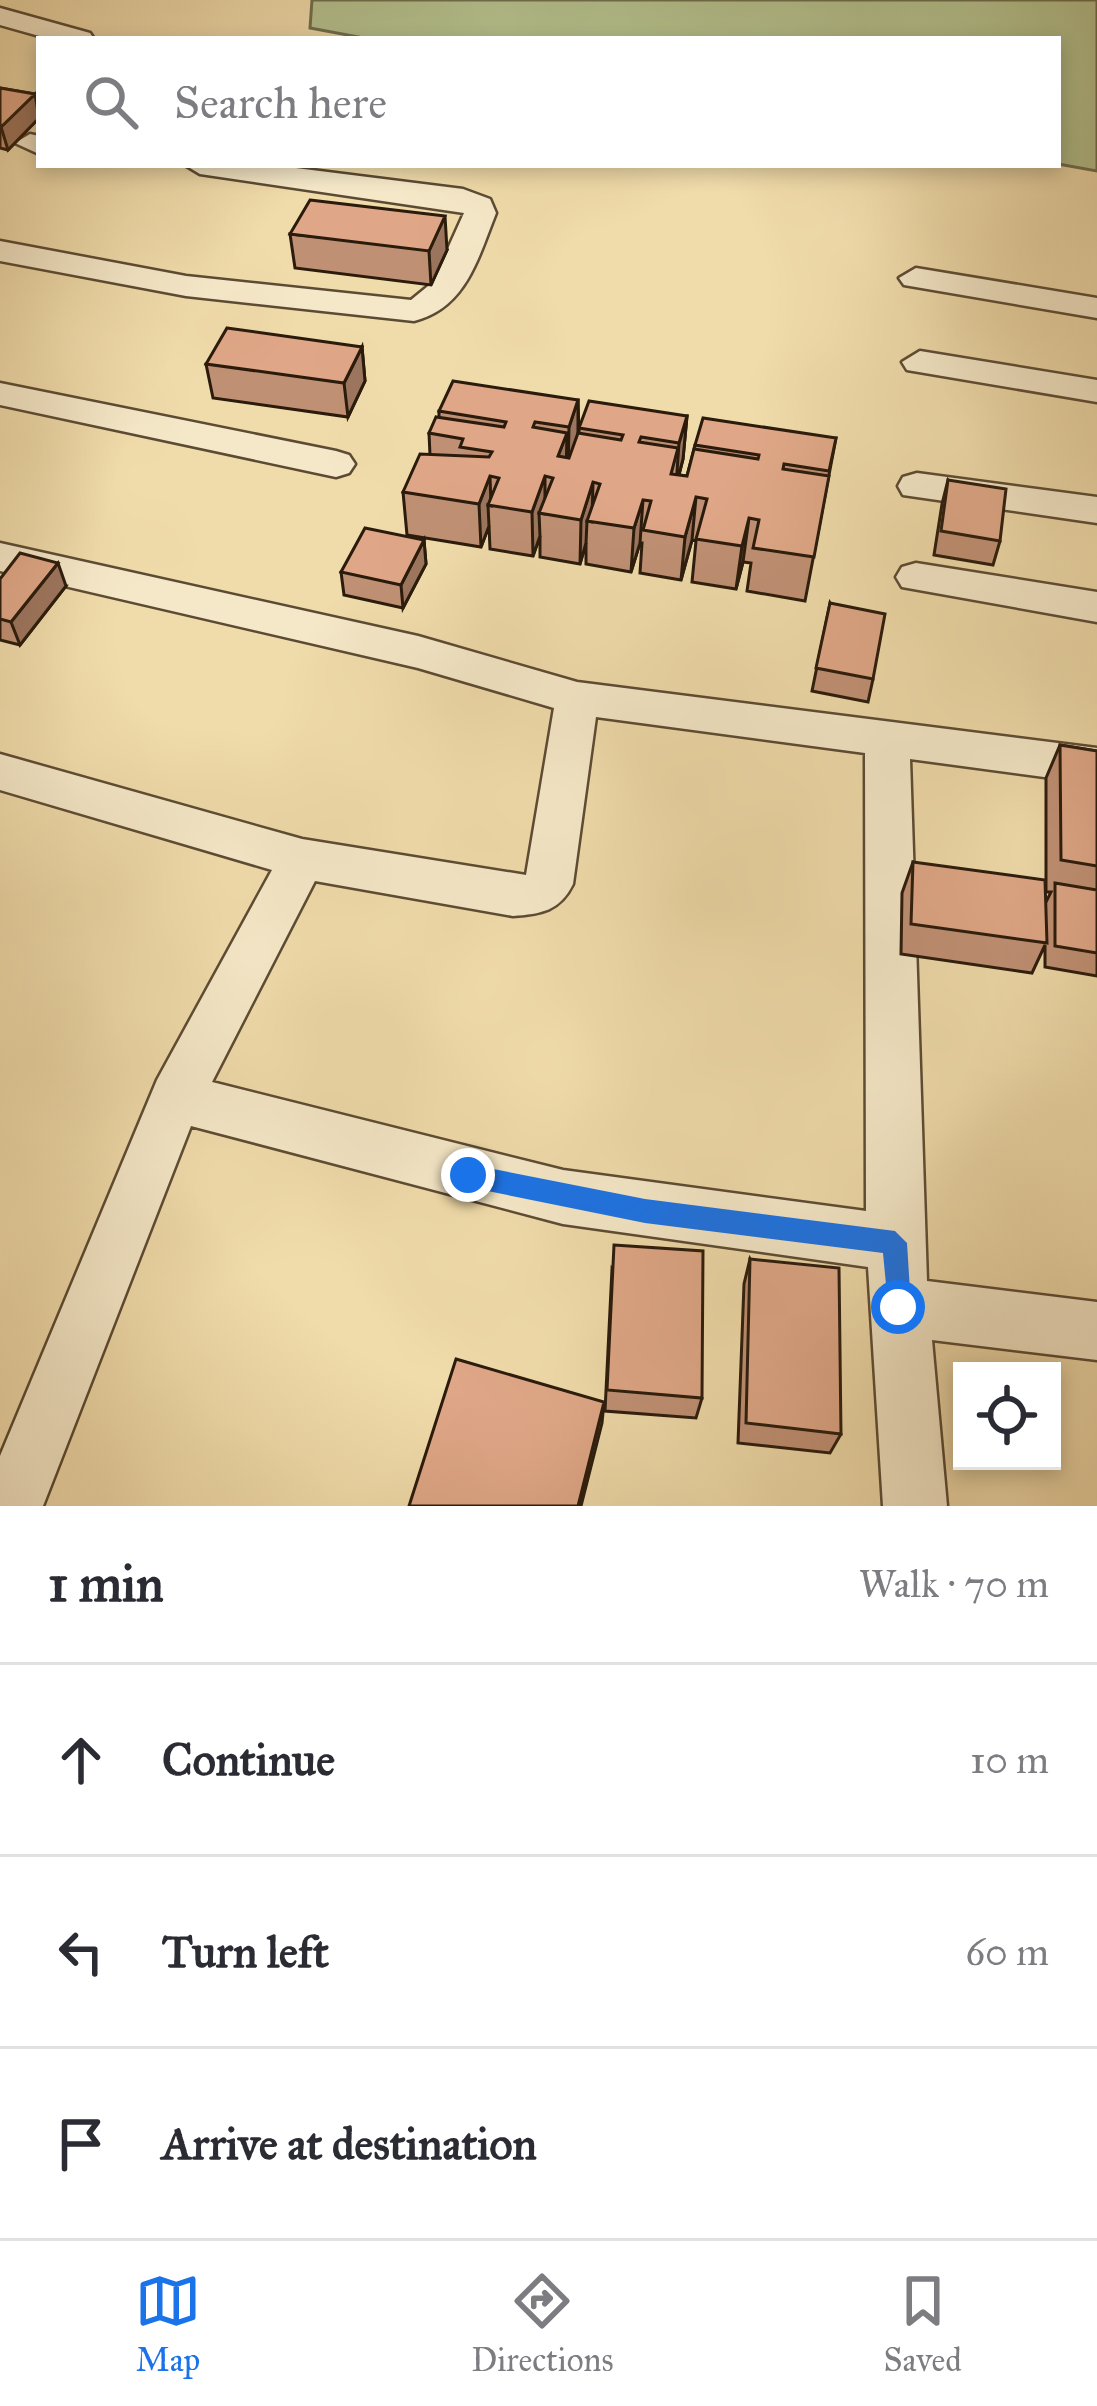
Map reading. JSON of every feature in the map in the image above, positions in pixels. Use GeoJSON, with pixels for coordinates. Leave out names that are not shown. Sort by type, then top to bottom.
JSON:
{"type":"FeatureCollection","features":[{"type":"Feature","properties":{"kind":"street"},"geometry":{"type":"LineString","coordinates":[[0,16],[70,36]]}},
{"type":"Feature","properties":{"kind":"street"},"geometry":{"type":"LineString","coordinates":[[0,251],[186,286],[414,310],[427,308],[443,293],[480,213],[463,200],[223,168]]}},
{"type":"Feature","properties":{"kind":"street"},"geometry":{"type":"LineString","coordinates":[[916,278],[1097,308]]}},
{"type":"Feature","properties":{"kind":"street"},"geometry":{"type":"LineString","coordinates":[[920,362],[1097,391]]}},
{"type":"Feature","properties":{"kind":"street"},"geometry":{"type":"LineString","coordinates":[[0,394],[336,464]]}},
{"type":"Feature","properties":{"kind":"street"},"geometry":{"type":"LineString","coordinates":[[917,486],[1097,510]]}},
{"type":"Feature","properties":{"kind":"street"},"geometry":{"type":"LineString","coordinates":[[0,557],[418,652],[577,698],[1097,766]]}},
{"type":"Feature","properties":{"kind":"street"},"geometry":{"type":"LineString","coordinates":[[916,577],[1097,607]]}},
{"type":"Feature","properties":{"kind":"street"},"geometry":{"type":"LineString","coordinates":[[0,772],[302,859],[513,896],[537,894],[550,884],[577,698]]}},
{"type":"Feature","properties":{"kind":"street"},"geometry":{"type":"LineString","coordinates":[[887,740],[895,1243],[915,1506]]}},
{"type":"Feature","properties":{"kind":"street"},"geometry":{"type":"LineString","coordinates":[[11,1506],[176,1097],[302,859]]}},
{"type":"Feature","properties":{"kind":"street"},"geometry":{"type":"LineString","coordinates":[[176,1097],[563,1197],[895,1243]]}},
{"type":"Feature","properties":{"kind":"street"},"geometry":{"type":"LineString","coordinates":[[898,1307],[1097,1331]]}},
{"type":"Feature","properties":{"kind":"green space"},"geometry":{"type":"Polygon","coordinates":[[[312,0],[1097,0],[1097,171],[1061,165],[1061,36],[353,36],[310,28],[312,0]]]}},
{"type":"Feature","properties":{"kind":"building"},"geometry":{"type":"Polygon","coordinates":[[[0,88],[35,94],[1,127],[0,127],[0,88]]]}},
{"type":"Feature","properties":{"kind":"building"},"geometry":{"type":"Polygon","coordinates":[[[310,200],[445,216],[429,251],[290,234],[310,200]]]}},
{"type":"Feature","properties":{"kind":"building"},"geometry":{"type":"Polygon","coordinates":[[[227,328],[362,347],[344,383],[206,364],[227,328]]]}},
{"type":"Feature","properties":{"kind":"building"},"geometry":{"type":"Polygon","coordinates":[[[453,381],[578,400],[569,427],[535,422],[533,427],[567,433],[558,456],[569,458],[578,433],[621,440],[623,435],[579,428],[589,401],[687,416],[679,443],[641,437],[639,442],[678,448],[671,474],[687,476],[694,449],[758,459],[759,455],[695,445],[703,418],[836,438],[829,471],[784,464],[783,469],[829,476],[814,557],[753,548],[759,520],[749,518],[742,546],[696,539],[707,499],[696,497],[685,537],[643,530],[651,501],[643,500],[634,528],[587,521],[600,484],[593,482],[581,520],[539,513],[553,478],[545,476],[532,512],[488,505],[499,478],[490,476],[479,504],[403,492],[420,454],[489,457],[492,452],[460,447],[463,439],[429,433],[436,417],[504,427],[506,422],[439,411],[453,381]]]}},
{"type":"Feature","properties":{"kind":"building"},"geometry":{"type":"Polygon","coordinates":[[[948,480],[1006,489],[1000,541],[941,531],[948,480]]]}},
{"type":"Feature","properties":{"kind":"building"},"geometry":{"type":"Polygon","coordinates":[[[365,528],[424,540],[401,585],[341,572],[365,528]]]}},
{"type":"Feature","properties":{"kind":"building"},"geometry":{"type":"Polygon","coordinates":[[[20,553],[58,563],[11,622],[0,619],[0,579],[20,553]]]}},
{"type":"Feature","properties":{"kind":"building"},"geometry":{"type":"Polygon","coordinates":[[[830,603],[885,614],[873,679],[816,668],[830,603]]]}},
{"type":"Feature","properties":{"kind":"building"},"geometry":{"type":"Polygon","coordinates":[[[1060,745],[1097,751],[1097,866],[1061,860],[1060,745]]]}},
{"type":"Feature","properties":{"kind":"building"},"geometry":{"type":"Polygon","coordinates":[[[913,862],[1045,880],[1047,943],[911,924],[913,862]]]}},
{"type":"Feature","properties":{"kind":"building"},"geometry":{"type":"Polygon","coordinates":[[[1055,883],[1097,890],[1097,953],[1055,946],[1055,883]]]}},
{"type":"Feature","properties":{"kind":"building"},"geometry":{"type":"Polygon","coordinates":[[[614,1245],[703,1251],[702,1398],[607,1390],[614,1245]]]}},
{"type":"Feature","properties":{"kind":"building"},"geometry":{"type":"Polygon","coordinates":[[[750,1259],[839,1268],[841,1434],[746,1423],[750,1259]]]}},
{"type":"Feature","properties":{"kind":"building"},"geometry":{"type":"Polygon","coordinates":[[[456,1359],[604,1402],[578,1506],[409,1506],[456,1359]]]}},
{"type":"Feature","properties":{"kind":"route"},"geometry":{"type":"LineString","coordinates":[[468,1175],[645,1211],[895,1243],[898,1307]]}}]}
